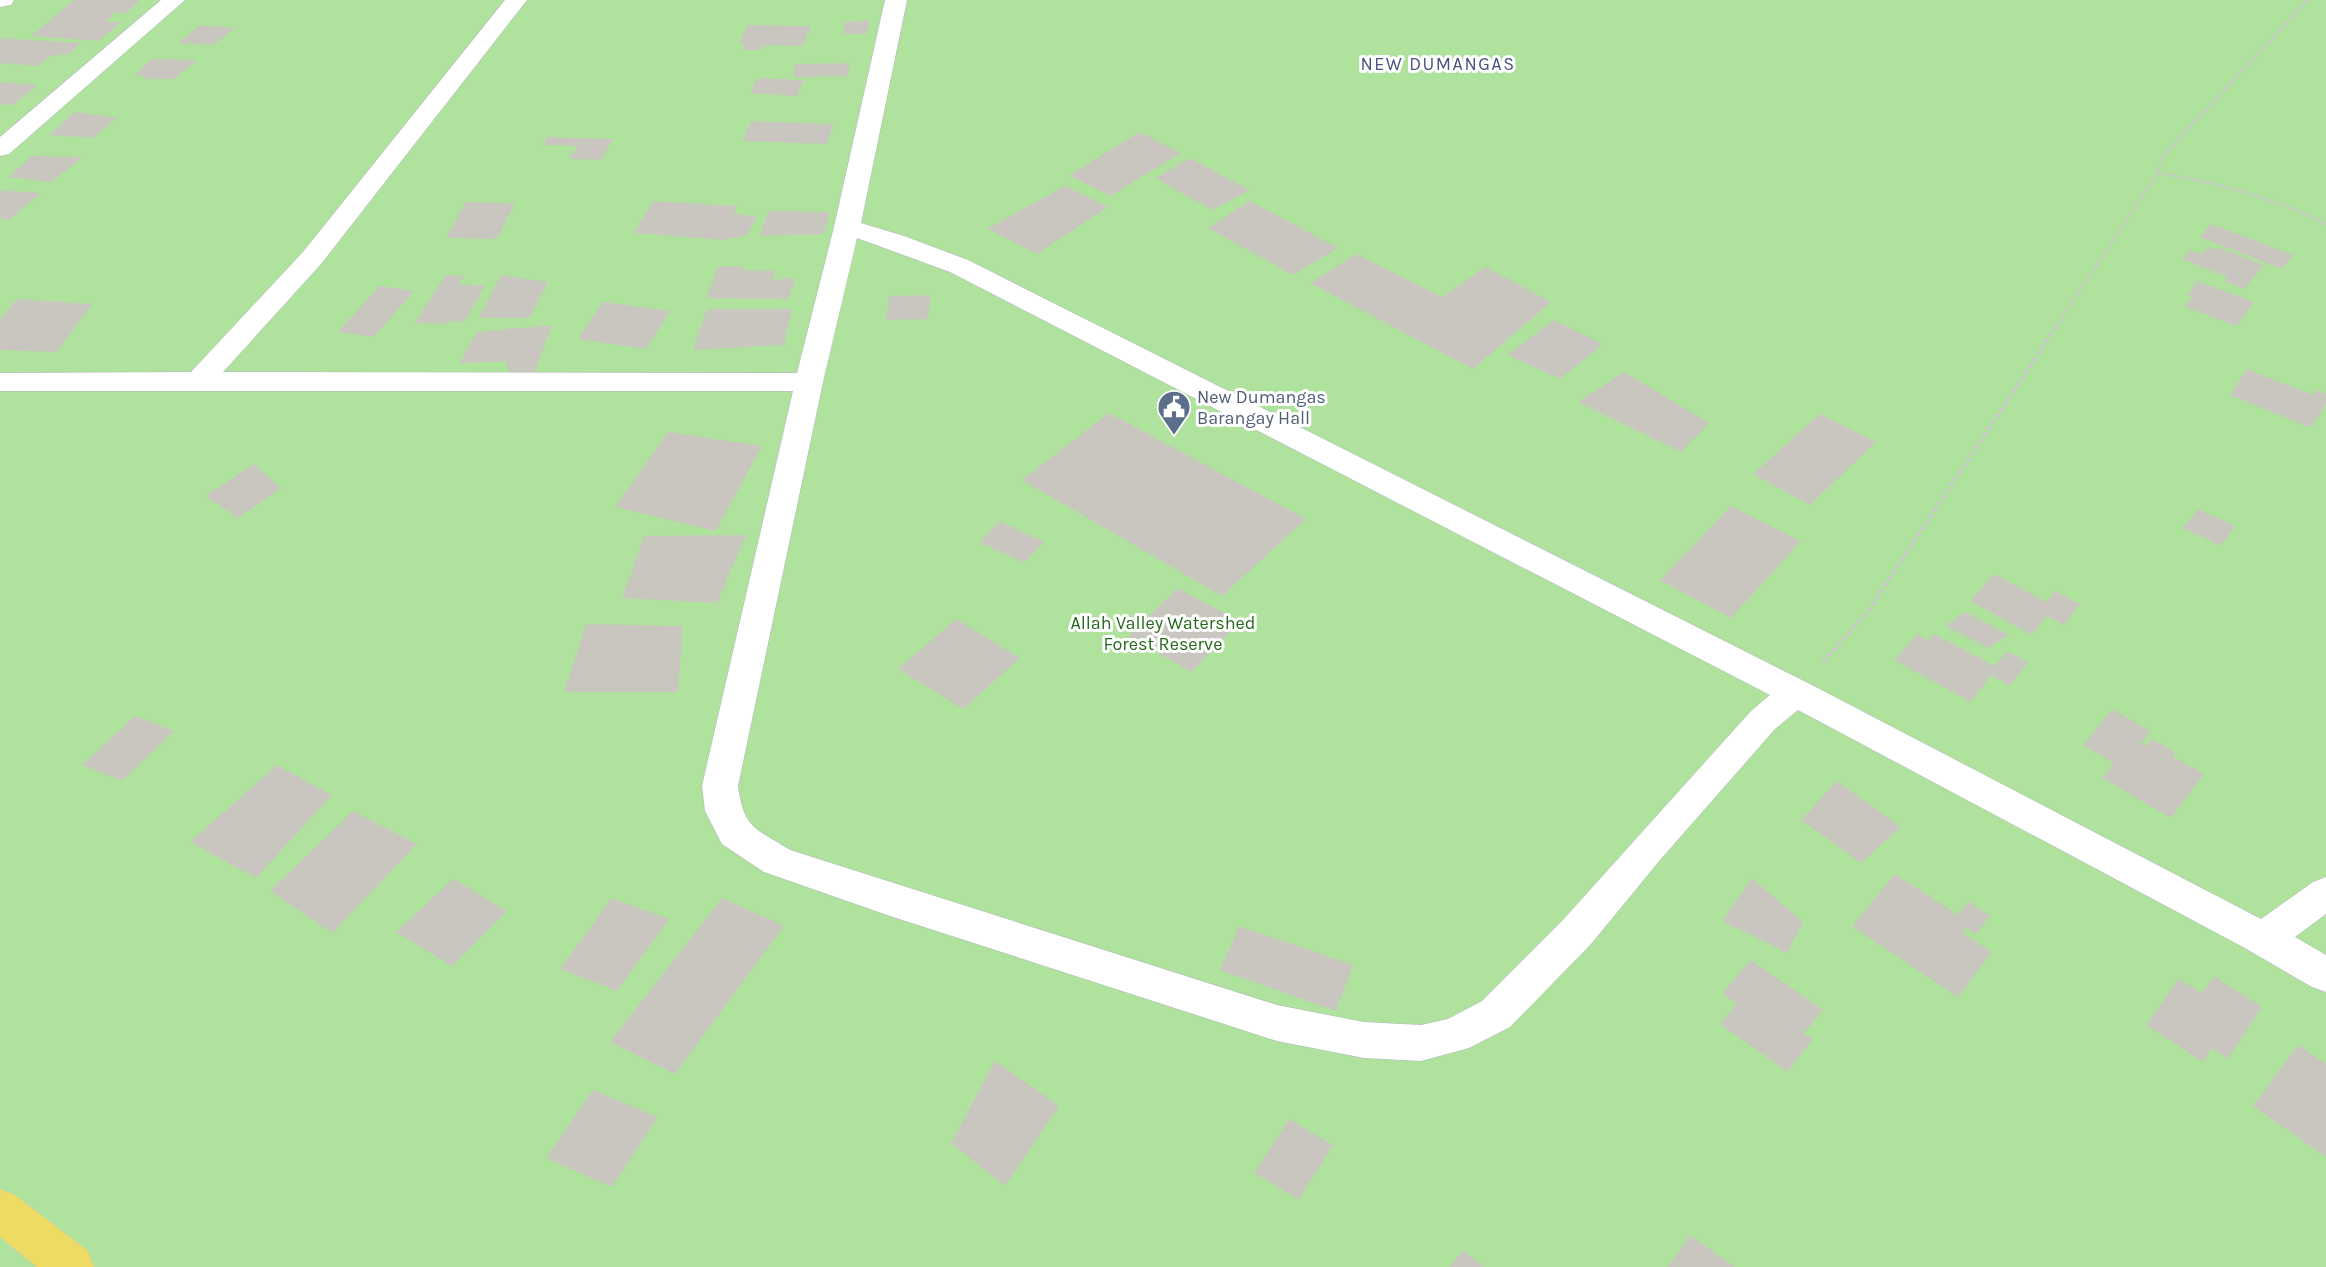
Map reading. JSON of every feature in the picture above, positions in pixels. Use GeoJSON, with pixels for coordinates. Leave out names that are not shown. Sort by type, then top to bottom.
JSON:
{"type":"FeatureCollection","features":[{"type":"Feature","properties":{"kind":"main road"},"geometry":{"type":"LineString","coordinates":[[0,1210],[72,1267]]}},
{"type":"Feature","properties":{"kind":"street"},"geometry":{"type":"LineString","coordinates":[[0,149],[174,0]]}},
{"type":"Feature","properties":{"kind":"street"},"geometry":{"type":"LineString","coordinates":[[198,381],[312,258],[516,0]]}},
{"type":"Feature","properties":{"kind":"street"},"geometry":{"type":"LineString","coordinates":[[896,0],[848,227],[809,382],[720,786],[723,811],[735,833],[777,861],[890,900],[1277,1023],[1364,1040],[1421,1042],[1455,1035],[1496,1014],[1577,932],[1647,849],[1763,720],[1796,692]]}},
{"type":"Feature","properties":{"kind":"street"},"geometry":{"type":"LineString","coordinates":[[848,227],[895,241],[960,266],[1796,692],[2051,829],[2264,938],[2326,975]]}},
{"type":"Feature","properties":{"kind":"street"},"geometry":{"type":"LineString","coordinates":[[0,382],[809,382]]}},
{"type":"Feature","properties":{"kind":"street"},"geometry":{"type":"LineString","coordinates":[[2264,938],[2326,893]]}},
{"type":"Feature","properties":{"kind":"path"},"geometry":{"type":"LineString","coordinates":[[1796,692],[1866,614],[2158,172],[2162,157],[2308,0]]}},
{"type":"Feature","properties":{"kind":"path"},"geometry":{"type":"LineString","coordinates":[[2158,172],[2201,179],[2230,187],[2326,224]]}},
{"type":"Feature","properties":{"kind":"green space","name":"Allah Valley Watershed Forest Reserve"},"geometry":{"type":"Polygon","coordinates":[[[0,0],[2326,0],[2326,1267],[0,1267],[0,0]]]}},
{"type":"Feature","properties":{"kind":"building"},"geometry":{"type":"Polygon","coordinates":[[[74,0],[140,0],[126,13],[116,12],[106,21],[121,22],[99,41],[31,36],[74,0]]]}},
{"type":"Feature","properties":{"kind":"building"},"geometry":{"type":"Polygon","coordinates":[[[870,20],[866,34],[844,34],[845,22],[870,20]]]}},
{"type":"Feature","properties":{"kind":"building"},"geometry":{"type":"Polygon","coordinates":[[[200,25],[235,28],[214,45],[178,43],[200,25]]]}},
{"type":"Feature","properties":{"kind":"building"},"geometry":{"type":"Polygon","coordinates":[[[747,25],[811,26],[803,46],[763,45],[761,50],[742,50],[745,43],[739,43],[747,25]]]}},
{"type":"Feature","properties":{"kind":"building"},"geometry":{"type":"Polygon","coordinates":[[[0,38],[81,43],[69,54],[50,56],[38,66],[0,63],[0,38]]]}},
{"type":"Feature","properties":{"kind":"building"},"geometry":{"type":"Polygon","coordinates":[[[152,59],[197,60],[174,79],[144,79],[146,77],[134,75],[152,59]]]}},
{"type":"Feature","properties":{"kind":"building"},"geometry":{"type":"Polygon","coordinates":[[[850,63],[847,76],[793,77],[796,64],[850,63]]]}},
{"type":"Feature","properties":{"kind":"building"},"geometry":{"type":"Polygon","coordinates":[[[757,78],[804,80],[797,96],[750,93],[757,78]]]}},
{"type":"Feature","properties":{"kind":"building"},"geometry":{"type":"Polygon","coordinates":[[[0,82],[37,85],[13,105],[0,104],[0,82]]]}},
{"type":"Feature","properties":{"kind":"building"},"geometry":{"type":"Polygon","coordinates":[[[75,112],[117,118],[93,138],[49,135],[75,112]]]}},
{"type":"Feature","properties":{"kind":"building"},"geometry":{"type":"Polygon","coordinates":[[[751,121],[834,124],[827,144],[742,141],[751,121]]]}},
{"type":"Feature","properties":{"kind":"building"},"geometry":{"type":"Polygon","coordinates":[[[1140,132],[1181,153],[1110,196],[1069,175],[1140,132]]]}},
{"type":"Feature","properties":{"kind":"building"},"geometry":{"type":"Polygon","coordinates":[[[547,137],[613,139],[601,160],[569,159],[577,146],[543,145],[547,137]]]}},
{"type":"Feature","properties":{"kind":"building"},"geometry":{"type":"Polygon","coordinates":[[[32,156],[83,157],[51,182],[8,177],[32,156]]]}},
{"type":"Feature","properties":{"kind":"building"},"geometry":{"type":"Polygon","coordinates":[[[1190,158],[1250,190],[1212,210],[1155,178],[1190,158]]]}},
{"type":"Feature","properties":{"kind":"building"},"geometry":{"type":"Polygon","coordinates":[[[1065,186],[1108,207],[1037,254],[987,229],[1065,186]]]}},
{"type":"Feature","properties":{"kind":"building"},"geometry":{"type":"Polygon","coordinates":[[[0,190],[41,193],[9,220],[0,218],[0,190]]]}},
{"type":"Feature","properties":{"kind":"building"},"geometry":{"type":"Polygon","coordinates":[[[653,201],[737,206],[734,214],[757,216],[748,235],[724,240],[634,233],[653,201]]]}},
{"type":"Feature","properties":{"kind":"building"},"geometry":{"type":"Polygon","coordinates":[[[1250,201],[1338,248],[1293,275],[1208,228],[1250,201]]]}},
{"type":"Feature","properties":{"kind":"building"},"geometry":{"type":"Polygon","coordinates":[[[465,202],[515,203],[497,239],[446,238],[465,202]]]}},
{"type":"Feature","properties":{"kind":"building"},"geometry":{"type":"Polygon","coordinates":[[[768,211],[830,212],[823,234],[760,236],[768,211]]]}},
{"type":"Feature","properties":{"kind":"building"},"geometry":{"type":"Polygon","coordinates":[[[2211,224],[2293,255],[2282,269],[2200,237],[2211,224]]]}},
{"type":"Feature","properties":{"kind":"building"},"geometry":{"type":"Polygon","coordinates":[[[2208,247],[2215,250],[2218,247],[2264,265],[2244,289],[2224,281],[2227,277],[2182,259],[2190,250],[2202,254],[2208,247]]]}},
{"type":"Feature","properties":{"kind":"building"},"geometry":{"type":"Polygon","coordinates":[[[1357,254],[1442,297],[1486,267],[1551,302],[1473,369],[1310,283],[1357,254]]]}},
{"type":"Feature","properties":{"kind":"building"},"geometry":{"type":"Polygon","coordinates":[[[718,266],[745,267],[743,270],[775,271],[772,280],[795,278],[789,299],[706,298],[718,266]]]}},
{"type":"Feature","properties":{"kind":"building"},"geometry":{"type":"Polygon","coordinates":[[[445,275],[464,276],[458,284],[485,286],[464,322],[415,323],[445,275]]]}},
{"type":"Feature","properties":{"kind":"building"},"geometry":{"type":"Polygon","coordinates":[[[501,275],[548,282],[530,318],[479,318],[501,275]]]}},
{"type":"Feature","properties":{"kind":"building"},"geometry":{"type":"Polygon","coordinates":[[[2197,281],[2254,302],[2237,326],[2185,307],[2192,297],[2187,295],[2197,281]]]}},
{"type":"Feature","properties":{"kind":"building"},"geometry":{"type":"Polygon","coordinates":[[[379,286],[414,291],[374,337],[338,332],[379,286]]]}},
{"type":"Feature","properties":{"kind":"building"},"geometry":{"type":"Polygon","coordinates":[[[931,295],[928,319],[886,320],[889,296],[931,295]]]}},
{"type":"Feature","properties":{"kind":"building"},"geometry":{"type":"Polygon","coordinates":[[[17,299],[92,304],[57,352],[0,350],[0,319],[17,299]]]}},
{"type":"Feature","properties":{"kind":"building"},"geometry":{"type":"Polygon","coordinates":[[[603,302],[670,311],[646,349],[578,339],[603,302]]]}},
{"type":"Feature","properties":{"kind":"building"},"geometry":{"type":"Polygon","coordinates":[[[707,309],[792,309],[784,345],[693,350],[707,309]]]}},
{"type":"Feature","properties":{"kind":"building"},"geometry":{"type":"Polygon","coordinates":[[[1554,320],[1603,344],[1560,379],[1507,355],[1554,320]]]}},
{"type":"Feature","properties":{"kind":"building"},"geometry":{"type":"Polygon","coordinates":[[[552,325],[534,373],[509,373],[506,361],[460,363],[476,332],[552,325]]]}},
{"type":"Feature","properties":{"kind":"building"},"geometry":{"type":"Polygon","coordinates":[[[2247,369],[2313,395],[2316,390],[2326,394],[2326,403],[2311,428],[2230,395],[2247,369]]]}},
{"type":"Feature","properties":{"kind":"building"},"geometry":{"type":"Polygon","coordinates":[[[1624,372],[1709,423],[1681,452],[1578,402],[1624,372]]]}},
{"type":"Feature","properties":{"kind":"building"},"geometry":{"type":"Polygon","coordinates":[[[1109,413],[1306,519],[1222,596],[1022,480],[1109,413]]]}},
{"type":"Feature","properties":{"kind":"building"},"geometry":{"type":"Polygon","coordinates":[[[1820,414],[1876,442],[1810,505],[1753,474],[1820,414]]]}},
{"type":"Feature","properties":{"kind":"building"},"geometry":{"type":"Polygon","coordinates":[[[668,432],[762,446],[716,531],[615,507],[668,432]]]}},
{"type":"Feature","properties":{"kind":"building"},"geometry":{"type":"Polygon","coordinates":[[[254,464],[281,488],[238,518],[205,496],[254,464]]]}},
{"type":"Feature","properties":{"kind":"building"},"geometry":{"type":"Polygon","coordinates":[[[1731,506],[1801,541],[1731,618],[1660,580],[1731,506]]]}},
{"type":"Feature","properties":{"kind":"building"},"geometry":{"type":"Polygon","coordinates":[[[2198,509],[2235,526],[2221,546],[2183,528],[2198,509]]]}},
{"type":"Feature","properties":{"kind":"building"},"geometry":{"type":"Polygon","coordinates":[[[1000,521],[1044,542],[1024,563],[979,542],[1000,521]]]}},
{"type":"Feature","properties":{"kind":"building"},"geometry":{"type":"Polygon","coordinates":[[[746,535],[717,603],[622,598],[644,536],[746,535]]]}},
{"type":"Feature","properties":{"kind":"building"},"geometry":{"type":"Polygon","coordinates":[[[1994,574],[2047,602],[2055,591],[2080,604],[2064,625],[2047,616],[2032,635],[1970,601],[1994,574]]]}},
{"type":"Feature","properties":{"kind":"building"},"geometry":{"type":"Polygon","coordinates":[[[1178,588],[1240,622],[1191,672],[1128,636],[1178,588]]]}},
{"type":"Feature","properties":{"kind":"building"},"geometry":{"type":"Polygon","coordinates":[[[1965,612],[2009,635],[1988,648],[1945,626],[1965,612]]]}},
{"type":"Feature","properties":{"kind":"building"},"geometry":{"type":"Polygon","coordinates":[[[956,619],[1020,658],[963,709],[898,669],[956,619]]]}},
{"type":"Feature","properties":{"kind":"building"},"geometry":{"type":"Polygon","coordinates":[[[586,624],[683,626],[678,692],[564,692],[586,624]]]}},
{"type":"Feature","properties":{"kind":"building"},"geometry":{"type":"Polygon","coordinates":[[[1917,634],[1928,640],[1934,634],[1995,666],[2007,651],[2028,662],[2010,686],[1991,675],[1971,702],[1894,660],[1917,634]]]}},
{"type":"Feature","properties":{"kind":"building"},"geometry":{"type":"Polygon","coordinates":[[[2112,709],[2150,731],[2141,744],[2146,746],[2152,739],[2175,752],[2172,756],[2204,774],[2171,818],[2102,778],[2114,763],[2083,745],[2112,709]]]}},
{"type":"Feature","properties":{"kind":"building"},"geometry":{"type":"Polygon","coordinates":[[[135,716],[174,731],[122,781],[82,765],[135,716]]]}},
{"type":"Feature","properties":{"kind":"building"},"geometry":{"type":"Polygon","coordinates":[[[277,765],[332,795],[256,878],[190,842],[277,765]]]}},
{"type":"Feature","properties":{"kind":"building"},"geometry":{"type":"Polygon","coordinates":[[[1837,781],[1901,827],[1861,863],[1801,820],[1837,781]]]}},
{"type":"Feature","properties":{"kind":"building"},"geometry":{"type":"Polygon","coordinates":[[[353,811],[417,844],[332,933],[270,891],[353,811]]]}},
{"type":"Feature","properties":{"kind":"building"},"geometry":{"type":"Polygon","coordinates":[[[1895,874],[1958,915],[1968,901],[1990,916],[1976,934],[1966,927],[1963,933],[1992,952],[1958,997],[1852,926],[1895,874]]]}},
{"type":"Feature","properties":{"kind":"building"},"geometry":{"type":"Polygon","coordinates":[[[1752,878],[1803,922],[1787,953],[1722,921],[1752,878]]]}},
{"type":"Feature","properties":{"kind":"building"},"geometry":{"type":"Polygon","coordinates":[[[453,879],[507,911],[452,966],[396,932],[453,879]]]}},
{"type":"Feature","properties":{"kind":"building"},"geometry":{"type":"Polygon","coordinates":[[[612,898],[669,919],[617,991],[560,969],[612,898]]]}},
{"type":"Feature","properties":{"kind":"building"},"geometry":{"type":"Polygon","coordinates":[[[722,898],[784,926],[675,1074],[610,1042],[722,898]]]}},
{"type":"Feature","properties":{"kind":"building"},"geometry":{"type":"Polygon","coordinates":[[[1239,926],[1353,965],[1336,1011],[1220,970],[1239,926]]]}},
{"type":"Feature","properties":{"kind":"building"},"geometry":{"type":"Polygon","coordinates":[[[1751,960],[1823,1010],[1804,1033],[1813,1039],[1787,1072],[1720,1024],[1737,1004],[1722,993],[1751,960]]]}},
{"type":"Feature","properties":{"kind":"building"},"geometry":{"type":"Polygon","coordinates":[[[2214,976],[2262,1007],[2228,1059],[2212,1048],[2203,1062],[2146,1025],[2179,979],[2202,993],[2214,976]]]}},
{"type":"Feature","properties":{"kind":"building"},"geometry":{"type":"Polygon","coordinates":[[[2298,1045],[2326,1064],[2326,1157],[2253,1106],[2298,1045]]]}},
{"type":"Feature","properties":{"kind":"building"},"geometry":{"type":"Polygon","coordinates":[[[995,1061],[1059,1106],[1005,1186],[951,1143],[995,1061]]]}},
{"type":"Feature","properties":{"kind":"building"},"geometry":{"type":"Polygon","coordinates":[[[593,1090],[658,1117],[612,1187],[546,1158],[593,1090]]]}},
{"type":"Feature","properties":{"kind":"building"},"geometry":{"type":"Polygon","coordinates":[[[1289,1119],[1333,1145],[1299,1200],[1254,1173],[1289,1119]]]}},
{"type":"Feature","properties":{"kind":"building"},"geometry":{"type":"Polygon","coordinates":[[[1690,1235],[1735,1267],[1668,1267],[1690,1235]]]}},
{"type":"Feature","properties":{"kind":"building"},"geometry":{"type":"Polygon","coordinates":[[[1463,1250],[1484,1267],[1450,1267],[1463,1250]]]}},
{"type":"Feature","properties":{"kind":"place","name":"New Dumangas Barangay Hall"},"geometry":{"type":"Point","coordinates":[1174,436]}},
{"type":"Feature","properties":{"kind":"district","name":"NEW DUMANGAS"},"geometry":{"type":"Point","coordinates":[1438,64]}}]}
